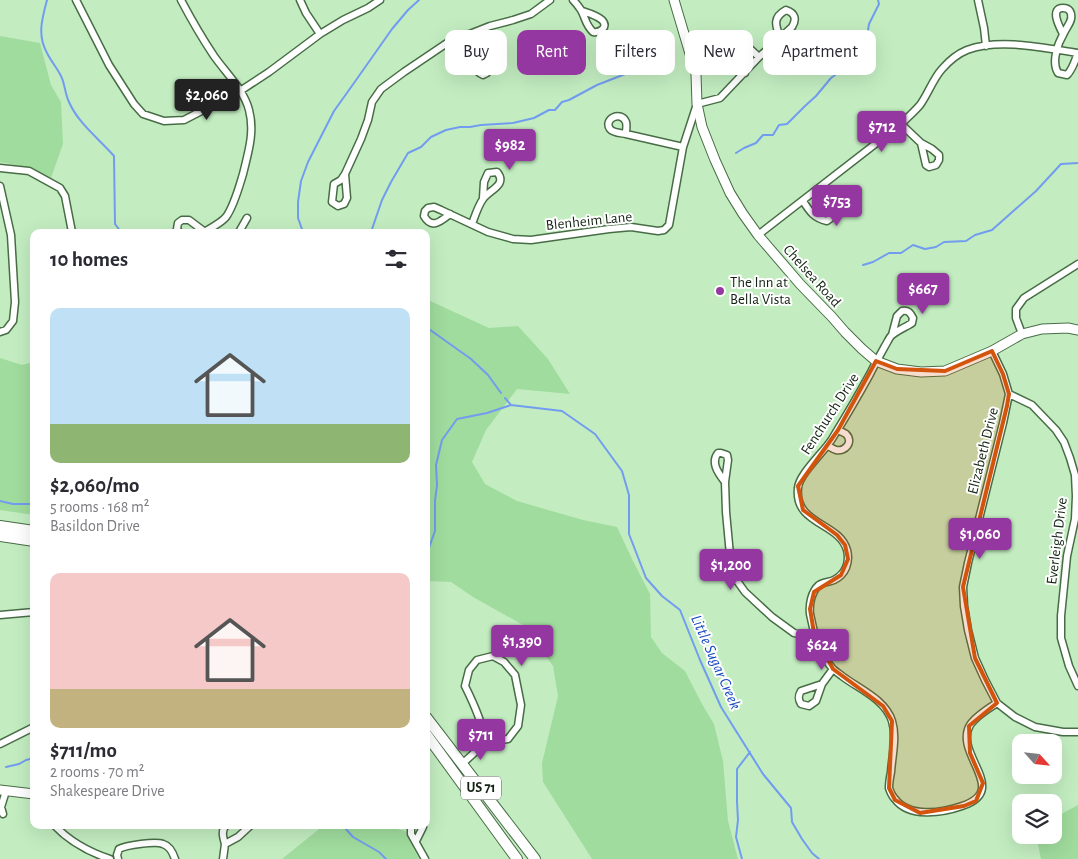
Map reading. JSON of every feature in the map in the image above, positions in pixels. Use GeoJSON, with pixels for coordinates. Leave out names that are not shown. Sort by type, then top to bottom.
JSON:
{"type":"FeatureCollection","features":[{"type":"Feature","properties":{"kind":"main road"},"geometry":{"type":"LineString","coordinates":[[0,526],[30,530]]}},
{"type":"Feature","properties":{"kind":"main road"},"geometry":{"type":"LineString","coordinates":[[0,536],[30,540]]}},
{"type":"Feature","properties":{"kind":"main road","name":"US 71"},"geometry":{"type":"LineString","coordinates":[[430,722],[535,859]]}},
{"type":"Feature","properties":{"kind":"main road","name":"US 71"},"geometry":{"type":"LineString","coordinates":[[430,739],[517,859]]}},
{"type":"Feature","properties":{"kind":"street"},"geometry":{"type":"LineString","coordinates":[[76,0],[109,65],[130,98],[143,114],[164,122],[184,120],[240,90],[269,72],[320,34],[380,0]]}},
{"type":"Feature","properties":{"kind":"street"},"geometry":{"type":"LineString","coordinates":[[181,0],[214,56],[240,90],[250,111],[251,138],[234,201],[225,217],[209,229]]}},
{"type":"Feature","properties":{"kind":"street"},"geometry":{"type":"LineString","coordinates":[[300,0],[320,34]]}},
{"type":"Feature","properties":{"kind":"street"},"geometry":{"type":"LineString","coordinates":[[480,30],[531,14],[550,0]]}},
{"type":"Feature","properties":{"kind":"street"},"geometry":{"type":"LineString","coordinates":[[573,0],[582,11]]}},
{"type":"Feature","properties":{"kind":"street","name":"Chelsea Road"},"geometry":{"type":"LineString","coordinates":[[674,0],[696,74],[697,104],[702,127],[730,193],[758,235],[800,284],[845,332],[876,361],[896,369],[921,372],[945,371],[992,351],[1022,334],[1042,329],[1068,328],[1078,330]]}},
{"type":"Feature","properties":{"kind":"street"},"geometry":{"type":"LineString","coordinates":[[978,0],[986,46]]}},
{"type":"Feature","properties":{"kind":"street"},"geometry":{"type":"LineString","coordinates":[[758,235],[901,124],[919,106],[940,71],[951,59],[966,50],[1008,44],[1057,50],[1078,53],[1072,70],[1066,75],[1058,73],[1055,64],[1057,50],[1063,34]]}},
{"type":"Feature","properties":{"kind":"street"},"geometry":{"type":"LineString","coordinates":[[345,174],[361,139],[372,102],[377,94],[404,72],[445,44]]}},
{"type":"Feature","properties":{"kind":"street"},"geometry":{"type":"LineString","coordinates":[[753,52],[759,57]]}},
{"type":"Feature","properties":{"kind":"street"},"geometry":{"type":"LineString","coordinates":[[753,64],[763,53]]}},
{"type":"Feature","properties":{"kind":"street"},"geometry":{"type":"LineString","coordinates":[[697,104],[720,98],[743,75]]}},
{"type":"Feature","properties":{"kind":"street","name":"Blenheim Lane"},"geometry":{"type":"LineString","coordinates":[[450,214],[488,232],[513,239],[530,240],[610,228],[631,227],[658,231],[664,230],[669,225],[683,147],[697,104]]}},
{"type":"Feature","properties":{"kind":"street"},"geometry":{"type":"LineString","coordinates":[[901,124],[921,143]]}},
{"type":"Feature","properties":{"kind":"street"},"geometry":{"type":"LineString","coordinates":[[626,134],[683,147]]}},
{"type":"Feature","properties":{"kind":"street"},"geometry":{"type":"LineString","coordinates":[[0,168],[29,171],[60,188],[65,196],[71,229]]}},
{"type":"Feature","properties":{"kind":"street"},"geometry":{"type":"LineString","coordinates":[[0,186],[11,235],[15,302],[13,322],[6,330],[0,332]]}},
{"type":"Feature","properties":{"kind":"street"},"geometry":{"type":"LineString","coordinates":[[803,201],[814,216],[827,221],[831,218],[834,209],[830,199],[820,187]]}},
{"type":"Feature","properties":{"kind":"street"},"geometry":{"type":"LineString","coordinates":[[472,224],[483,198]]}},
{"type":"Feature","properties":{"kind":"street"},"geometry":{"type":"LineString","coordinates":[[241,229],[248,218]]}},
{"type":"Feature","properties":{"kind":"street"},"geometry":{"type":"LineString","coordinates":[[177,229],[178,223],[182,220],[189,220],[201,229]]}},
{"type":"Feature","properties":{"kind":"street"},"geometry":{"type":"LineString","coordinates":[[1022,334],[1016,318],[1016,309],[1024,298],[1078,264]]}},
{"type":"Feature","properties":{"kind":"street","name":"Fenchurch Drive"},"geometry":{"type":"LineString","coordinates":[[892,336],[828,446],[804,475],[798,486],[800,505],[808,516],[837,535],[845,545],[848,559],[846,568],[841,575],[835,580],[820,585],[814,592],[810,609],[814,633],[822,652],[833,670],[867,692],[883,706],[892,720],[894,737],[890,788],[895,800],[907,809],[920,813],[952,809],[976,801],[982,792],[982,783],[970,752],[967,737],[969,726],[997,703]]}},
{"type":"Feature","properties":{"kind":"street","name":"Elizabeth Drive"},"geometry":{"type":"LineString","coordinates":[[992,351],[1004,374],[1009,394],[963,587],[968,630],[975,658],[997,703],[1015,717],[1035,727],[1063,732],[1078,732]]}},
{"type":"Feature","properties":{"kind":"street","name":"Everleigh Drive"},"geometry":{"type":"LineString","coordinates":[[1009,394],[1032,404],[1056,430],[1064,442],[1070,458],[1076,496],[1075,518],[1067,556],[1061,616],[1061,638],[1069,666],[1078,686]]}},
{"type":"Feature","properties":{"kind":"street"},"geometry":{"type":"LineString","coordinates":[[828,446],[837,450],[843,450],[848,446],[849,440],[846,434],[838,430]]}},
{"type":"Feature","properties":{"kind":"street"},"geometry":{"type":"LineString","coordinates":[[725,482],[730,556],[734,578],[745,592],[784,626],[806,636],[814,633]]}},
{"type":"Feature","properties":{"kind":"street"},"geometry":{"type":"LineString","coordinates":[[0,615],[30,612]]}},
{"type":"Feature","properties":{"kind":"street"},"geometry":{"type":"LineString","coordinates":[[462,764],[486,742],[508,740],[518,726],[521,705],[515,675],[504,662],[493,656],[477,660],[469,670],[465,686],[482,725],[486,742]]}},
{"type":"Feature","properties":{"kind":"street"},"geometry":{"type":"LineString","coordinates":[[822,684],[833,670]]}},
{"type":"Feature","properties":{"kind":"street"},"geometry":{"type":"LineString","coordinates":[[0,744],[30,729]]}},
{"type":"Feature","properties":{"kind":"street"},"geometry":{"type":"LineString","coordinates":[[3,814],[1,807],[3,790],[30,793]]}},
{"type":"Feature","properties":{"kind":"street"},"geometry":{"type":"LineString","coordinates":[[59,829],[76,843],[110,859]]}},
{"type":"Feature","properties":{"kind":"street"},"geometry":{"type":"LineString","coordinates":[[223,859],[225,844],[222,834],[224,829]]}},
{"type":"Feature","properties":{"kind":"street"},"geometry":{"type":"LineString","coordinates":[[225,844],[238,837],[247,829]]}},
{"type":"Feature","properties":{"kind":"street"},"geometry":{"type":"LineString","coordinates":[[411,829],[411,834],[425,859]]}},
{"type":"Feature","properties":{"kind":"street"},"geometry":{"type":"LineString","coordinates":[[416,841],[422,829]]}},
{"type":"Feature","properties":{"kind":"street"},"geometry":{"type":"LineString","coordinates":[[118,859],[119,849],[124,846],[164,844],[172,850],[175,859]]}},
{"type":"Feature","properties":{"kind":"highlighted area"},"geometry":{"type":"Polygon","coordinates":[[[992,351],[1003,374],[1009,394],[1007,406],[963,587],[975,658],[997,703],[969,726],[970,753],[983,783],[976,801],[964,806],[920,813],[895,800],[889,788],[892,721],[883,706],[833,669],[814,633],[810,609],[814,592],[841,575],[848,559],[845,545],[837,535],[803,510],[798,486],[838,430],[876,361],[897,369],[945,371],[992,351]]]}},
{"type":"Feature","properties":{"kind":"green space"},"geometry":{"type":"Polygon","coordinates":[[[0,36],[40,43],[51,85],[61,102],[63,144],[51,178],[31,168],[0,162],[0,36]]]}},
{"type":"Feature","properties":{"kind":"green space"},"geometry":{"type":"Polygon","coordinates":[[[430,301],[489,328],[518,326],[548,359],[570,394],[517,389],[486,430],[472,462],[485,484],[517,501],[583,520],[617,527],[650,594],[651,637],[662,653],[685,671],[714,724],[723,761],[728,821],[738,859],[592,859],[543,782],[542,763],[558,696],[553,666],[525,626],[473,597],[451,582],[430,581],[430,301]]]}},
{"type":"Feature","properties":{"kind":"green space"},"geometry":{"type":"Polygon","coordinates":[[[0,358],[22,365],[30,363],[30,514],[0,510],[0,358]]]}},
{"type":"Feature","properties":{"kind":"green space"},"geometry":{"type":"Polygon","coordinates":[[[1078,805],[1078,859],[1041,859],[1038,844],[1062,844],[1062,814],[1078,805]]]}},
{"type":"Feature","properties":{"kind":"green space"},"geometry":{"type":"Polygon","coordinates":[[[319,829],[397,829],[405,831],[419,859],[282,859],[319,829]]]}},
{"type":"Feature","properties":{"kind":"waterway"},"geometry":{"type":"LineString","coordinates":[[47,0],[41,27],[44,46],[61,76],[73,110],[83,124],[114,156],[115,224],[119,229]]}},
{"type":"Feature","properties":{"kind":"waterway"},"geometry":{"type":"LineString","coordinates":[[302,229],[298,218],[301,181],[308,162],[334,111],[392,29],[419,0]]}},
{"type":"Feature","properties":{"kind":"waterway"},"geometry":{"type":"LineString","coordinates":[[736,153],[756,143],[763,135],[773,135],[779,125],[787,124],[816,96],[831,78],[847,66],[866,42],[869,24],[879,4],[878,0]]}},
{"type":"Feature","properties":{"kind":"waterway"},"geometry":{"type":"LineString","coordinates":[[372,229],[382,200],[408,153],[421,147],[431,137],[446,130],[460,127],[513,123],[534,118],[549,110],[555,110],[562,102],[597,85],[623,75]]}},
{"type":"Feature","properties":{"kind":"waterway"},"geometry":{"type":"LineString","coordinates":[[863,265],[889,253],[901,253],[913,245],[925,249],[936,247],[944,242],[966,241],[975,235],[992,230],[1036,191],[1061,164],[1078,163]]}},
{"type":"Feature","properties":{"kind":"waterway"},"geometry":{"type":"LineString","coordinates":[[430,330],[471,359],[488,375],[501,393]]}},
{"type":"Feature","properties":{"kind":"waterway"},"geometry":{"type":"LineString","coordinates":[[505,398],[511,405]]}},
{"type":"Feature","properties":{"kind":"waterway","name":"Little Sugar Creek"},"geometry":{"type":"LineString","coordinates":[[430,545],[435,531],[436,465],[442,440],[457,419],[487,413],[511,405],[562,411],[595,434],[622,471],[629,495],[629,534],[646,578],[662,596],[680,610],[721,707],[763,774],[791,808],[792,822],[812,853],[819,859]]}},
{"type":"Feature","properties":{"kind":"waterway","name":"Little Sugar Creek"},"geometry":{"type":"LineString","coordinates":[[0,501],[13,504],[30,504]]}},
{"type":"Feature","properties":{"kind":"waterway"},"geometry":{"type":"LineString","coordinates":[[742,859],[736,837],[738,820],[737,769],[750,752]]}},
{"type":"Feature","properties":{"kind":"waterway"},"geometry":{"type":"LineString","coordinates":[[6,767],[30,759]]}},
{"type":"Feature","properties":{"kind":"waterway"},"geometry":{"type":"LineString","coordinates":[[346,829],[353,837],[379,852],[386,859]]}},
{"type":"Feature","properties":{"kind":"place","name":"The Inn at Bella Vista"},"geometry":{"type":"Point","coordinates":[720,291]}}]}
